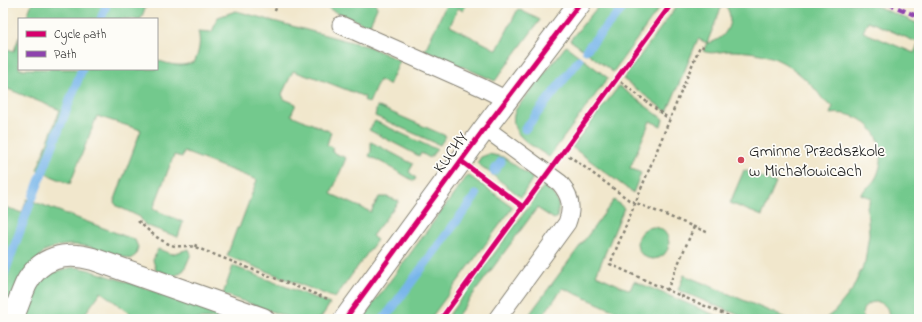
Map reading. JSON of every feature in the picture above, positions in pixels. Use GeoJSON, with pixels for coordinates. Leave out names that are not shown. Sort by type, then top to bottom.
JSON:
{"type":"FeatureCollection","features":[{"type":"Feature","properties":{"kind":"street","name":"KUCHY"},"geometry":{"type":"LineString","coordinates":[[345,319],[485,128],[580,3]]}},
{"type":"Feature","properties":{"kind":"street"},"geometry":{"type":"LineString","coordinates":[[12,319],[26,283],[35,272],[43,264],[50,260],[61,256],[72,255],[83,256],[263,319]]}},
{"type":"Feature","properties":{"kind":"lane"},"geometry":{"type":"LineString","coordinates":[[341,25],[507,100]]}},
{"type":"Feature","properties":{"kind":"lane"},"geometry":{"type":"LineString","coordinates":[[485,128],[560,183],[569,196],[571,207],[567,224],[497,319]]}},
{"type":"Feature","properties":{"kind":"path"},"geometry":{"type":"LineString","coordinates":[[268,3],[276,6],[274,13]]}},
{"type":"Feature","properties":{"kind":"path"},"geometry":{"type":"LineString","coordinates":[[704,48],[700,46],[610,264],[736,319]]}},
{"type":"Feature","properties":{"kind":"path"},"geometry":{"type":"LineString","coordinates":[[621,82],[669,119]]}},
{"type":"Feature","properties":{"kind":"path"},"geometry":{"type":"LineString","coordinates":[[564,152],[629,200],[709,233]]}},
{"type":"Feature","properties":{"kind":"path"},"geometry":{"type":"LineString","coordinates":[[138,220],[152,235],[176,246],[195,247],[328,300]]}},
{"type":"Feature","properties":{"kind":"path"},"geometry":{"type":"LineString","coordinates":[[667,290],[694,227]]}},
{"type":"Feature","properties":{"kind":"path"},"geometry":{"type":"LineString","coordinates":[[148,238],[152,235]]}},
{"type":"Feature","properties":{"kind":"path"},"geometry":{"type":"LineString","coordinates":[[195,247],[197,242]]}},
{"type":"Feature","properties":{"kind":"green space"},"geometry":{"type":"Polygon","coordinates":[[[32,3],[147,3],[141,18],[26,18],[32,3]]]}},
{"type":"Feature","properties":{"kind":"green space"},"geometry":{"type":"Polygon","coordinates":[[[323,3],[376,3],[377,8],[369,26],[331,10],[323,3]]]}},
{"type":"Feature","properties":{"kind":"green space"},"geometry":{"type":"Polygon","coordinates":[[[447,3],[467,3],[463,11],[458,8],[450,26],[497,50],[518,9],[540,20],[495,81],[425,50],[447,3]]]}},
{"type":"Feature","properties":{"kind":"green space"},"geometry":{"type":"Polygon","coordinates":[[[601,3],[663,3],[613,72],[570,40],[601,3]]]}},
{"type":"Feature","properties":{"kind":"green space"},"geometry":{"type":"Polygon","coordinates":[[[679,3],[723,3],[707,43],[698,39],[667,112],[623,79],[679,3]]]}},
{"type":"Feature","properties":{"kind":"green space"},"geometry":{"type":"Polygon","coordinates":[[[723,3],[869,3],[919,24],[919,43],[919,319],[888,319],[888,311],[885,306],[881,303],[875,302],[865,306],[863,319],[825,319],[835,311],[852,290],[865,262],[869,234],[867,207],[871,198],[860,194],[875,179],[881,160],[881,149],[872,129],[854,116],[830,114],[833,106],[824,100],[802,76],[788,65],[778,60],[761,54],[748,52],[730,51],[710,53],[703,51],[707,43],[720,38],[728,28],[730,15],[723,3]],[[868,21],[863,32],[914,53],[919,43],[868,21]]]}},
{"type":"Feature","properties":{"kind":"green space"},"geometry":{"type":"Polygon","coordinates":[[[236,11],[370,47],[400,61],[389,85],[379,80],[369,103],[364,100],[365,97],[311,76],[310,77],[293,71],[282,94],[284,99],[296,104],[291,115],[331,132],[327,145],[333,147],[332,152],[346,158],[331,194],[371,212],[379,197],[387,197],[399,201],[372,236],[377,240],[335,298],[227,256],[257,180],[184,152],[182,157],[174,155],[153,209],[183,222],[178,237],[145,225],[140,217],[117,206],[114,202],[141,130],[97,116],[70,184],[37,170],[60,110],[3,87],[3,48],[14,51],[18,40],[18,70],[158,70],[158,60],[176,65],[195,61],[199,46],[198,31],[212,32],[218,17],[236,11]]]}},
{"type":"Feature","properties":{"kind":"green space"},"geometry":{"type":"Polygon","coordinates":[[[566,46],[608,78],[549,157],[522,138],[514,125],[514,118],[516,109],[566,46]]]}},
{"type":"Feature","properties":{"kind":"green space"},"geometry":{"type":"Polygon","coordinates":[[[619,86],[663,119],[661,126],[650,121],[630,168],[641,173],[633,193],[572,147],[619,86]]]}},
{"type":"Feature","properties":{"kind":"green space"},"geometry":{"type":"Polygon","coordinates":[[[377,106],[446,136],[440,145],[375,116],[377,106]]]}},
{"type":"Feature","properties":{"kind":"green space"},"geometry":{"type":"Polygon","coordinates":[[[375,121],[437,149],[430,158],[421,153],[419,156],[369,130],[375,121]]]}},
{"type":"Feature","properties":{"kind":"green space"},"geometry":{"type":"Polygon","coordinates":[[[371,142],[413,164],[409,172],[416,178],[414,181],[369,156],[371,152],[371,142]]]}},
{"type":"Feature","properties":{"kind":"green space"},"geometry":{"type":"Polygon","coordinates":[[[489,154],[503,157],[533,178],[521,197],[477,163],[481,157],[489,154]]]}},
{"type":"Feature","properties":{"kind":"green space"},"geometry":{"type":"Polygon","coordinates":[[[744,170],[776,183],[762,216],[730,203],[744,170]]]}},
{"type":"Feature","properties":{"kind":"green space"},"geometry":{"type":"Polygon","coordinates":[[[468,175],[513,207],[430,319],[362,319],[468,175]]]}},
{"type":"Feature","properties":{"kind":"green space"},"geometry":{"type":"Polygon","coordinates":[[[544,186],[552,193],[558,203],[557,217],[554,219],[537,208],[455,319],[446,319],[544,186]]]}},
{"type":"Feature","properties":{"kind":"green space"},"geometry":{"type":"Polygon","coordinates":[[[27,199],[135,240],[138,247],[136,255],[130,259],[96,248],[74,245],[64,245],[43,252],[3,311],[3,206],[22,213],[27,199]]]}},
{"type":"Feature","properties":{"kind":"green space"},"geometry":{"type":"Polygon","coordinates":[[[614,200],[624,208],[596,275],[630,290],[634,281],[724,319],[633,319],[563,288],[540,319],[526,319],[614,200]]]}},
{"type":"Feature","properties":{"kind":"green space"},"geometry":{"type":"Polygon","coordinates":[[[653,227],[662,230],[666,234],[669,243],[666,252],[662,256],[653,259],[644,256],[640,252],[637,243],[640,234],[644,230],[653,227]]]}},
{"type":"Feature","properties":{"kind":"green space"},"geometry":{"type":"Polygon","coordinates":[[[158,249],[172,254],[189,249],[191,254],[184,270],[175,276],[156,270],[153,260],[158,249]]]}},
{"type":"Feature","properties":{"kind":"green space"},"geometry":{"type":"Polygon","coordinates":[[[233,266],[330,304],[320,319],[293,319],[223,294],[233,266]]]}},
{"type":"Feature","properties":{"kind":"green space"},"geometry":{"type":"Polygon","coordinates":[[[75,267],[86,269],[149,289],[231,319],[138,319],[101,292],[81,319],[24,319],[36,289],[40,283],[52,273],[75,267]]]}},
{"type":"Feature","properties":{"kind":"green space"},"geometry":{"type":"Polygon","coordinates":[[[684,275],[788,319],[748,319],[678,290],[684,275]]]}},
{"type":"Feature","properties":{"kind":"waterway"},"geometry":{"type":"LineString","coordinates":[[101,18],[107,3]]}},
{"type":"Feature","properties":{"kind":"waterway"},"geometry":{"type":"LineString","coordinates":[[586,50],[627,3]]}},
{"type":"Feature","properties":{"kind":"waterway"},"geometry":{"type":"LineString","coordinates":[[525,129],[579,60]]}},
{"type":"Feature","properties":{"kind":"waterway"},"geometry":{"type":"LineString","coordinates":[[33,197],[82,70]]}},
{"type":"Feature","properties":{"kind":"waterway"},"geometry":{"type":"LineString","coordinates":[[494,171],[501,162]]}},
{"type":"Feature","properties":{"kind":"waterway"},"geometry":{"type":"LineString","coordinates":[[384,319],[476,195]]}},
{"type":"Feature","properties":{"kind":"waterway"},"geometry":{"type":"LineString","coordinates":[[3,277],[30,204]]}},
{"type":"Feature","properties":{"kind":"marked path"},"geometry":{"type":"LineString","coordinates":[[887,3],[919,17]]}},
{"type":"Feature","properties":{"kind":"cycle path"},"geometry":{"type":"LineString","coordinates":[[345,319],[485,128],[580,3]]}},
{"type":"Feature","properties":{"kind":"cycle path"},"geometry":{"type":"LineString","coordinates":[[441,319],[672,3]]}},
{"type":"Feature","properties":{"kind":"cycle path"},"geometry":{"type":"LineString","coordinates":[[461,161],[523,207]]}},
{"type":"Feature","properties":{"kind":"place","name":"Gminne Przedszkole w Michałowicach"},"geometry":{"type":"Point","coordinates":[741,160]}}]}
